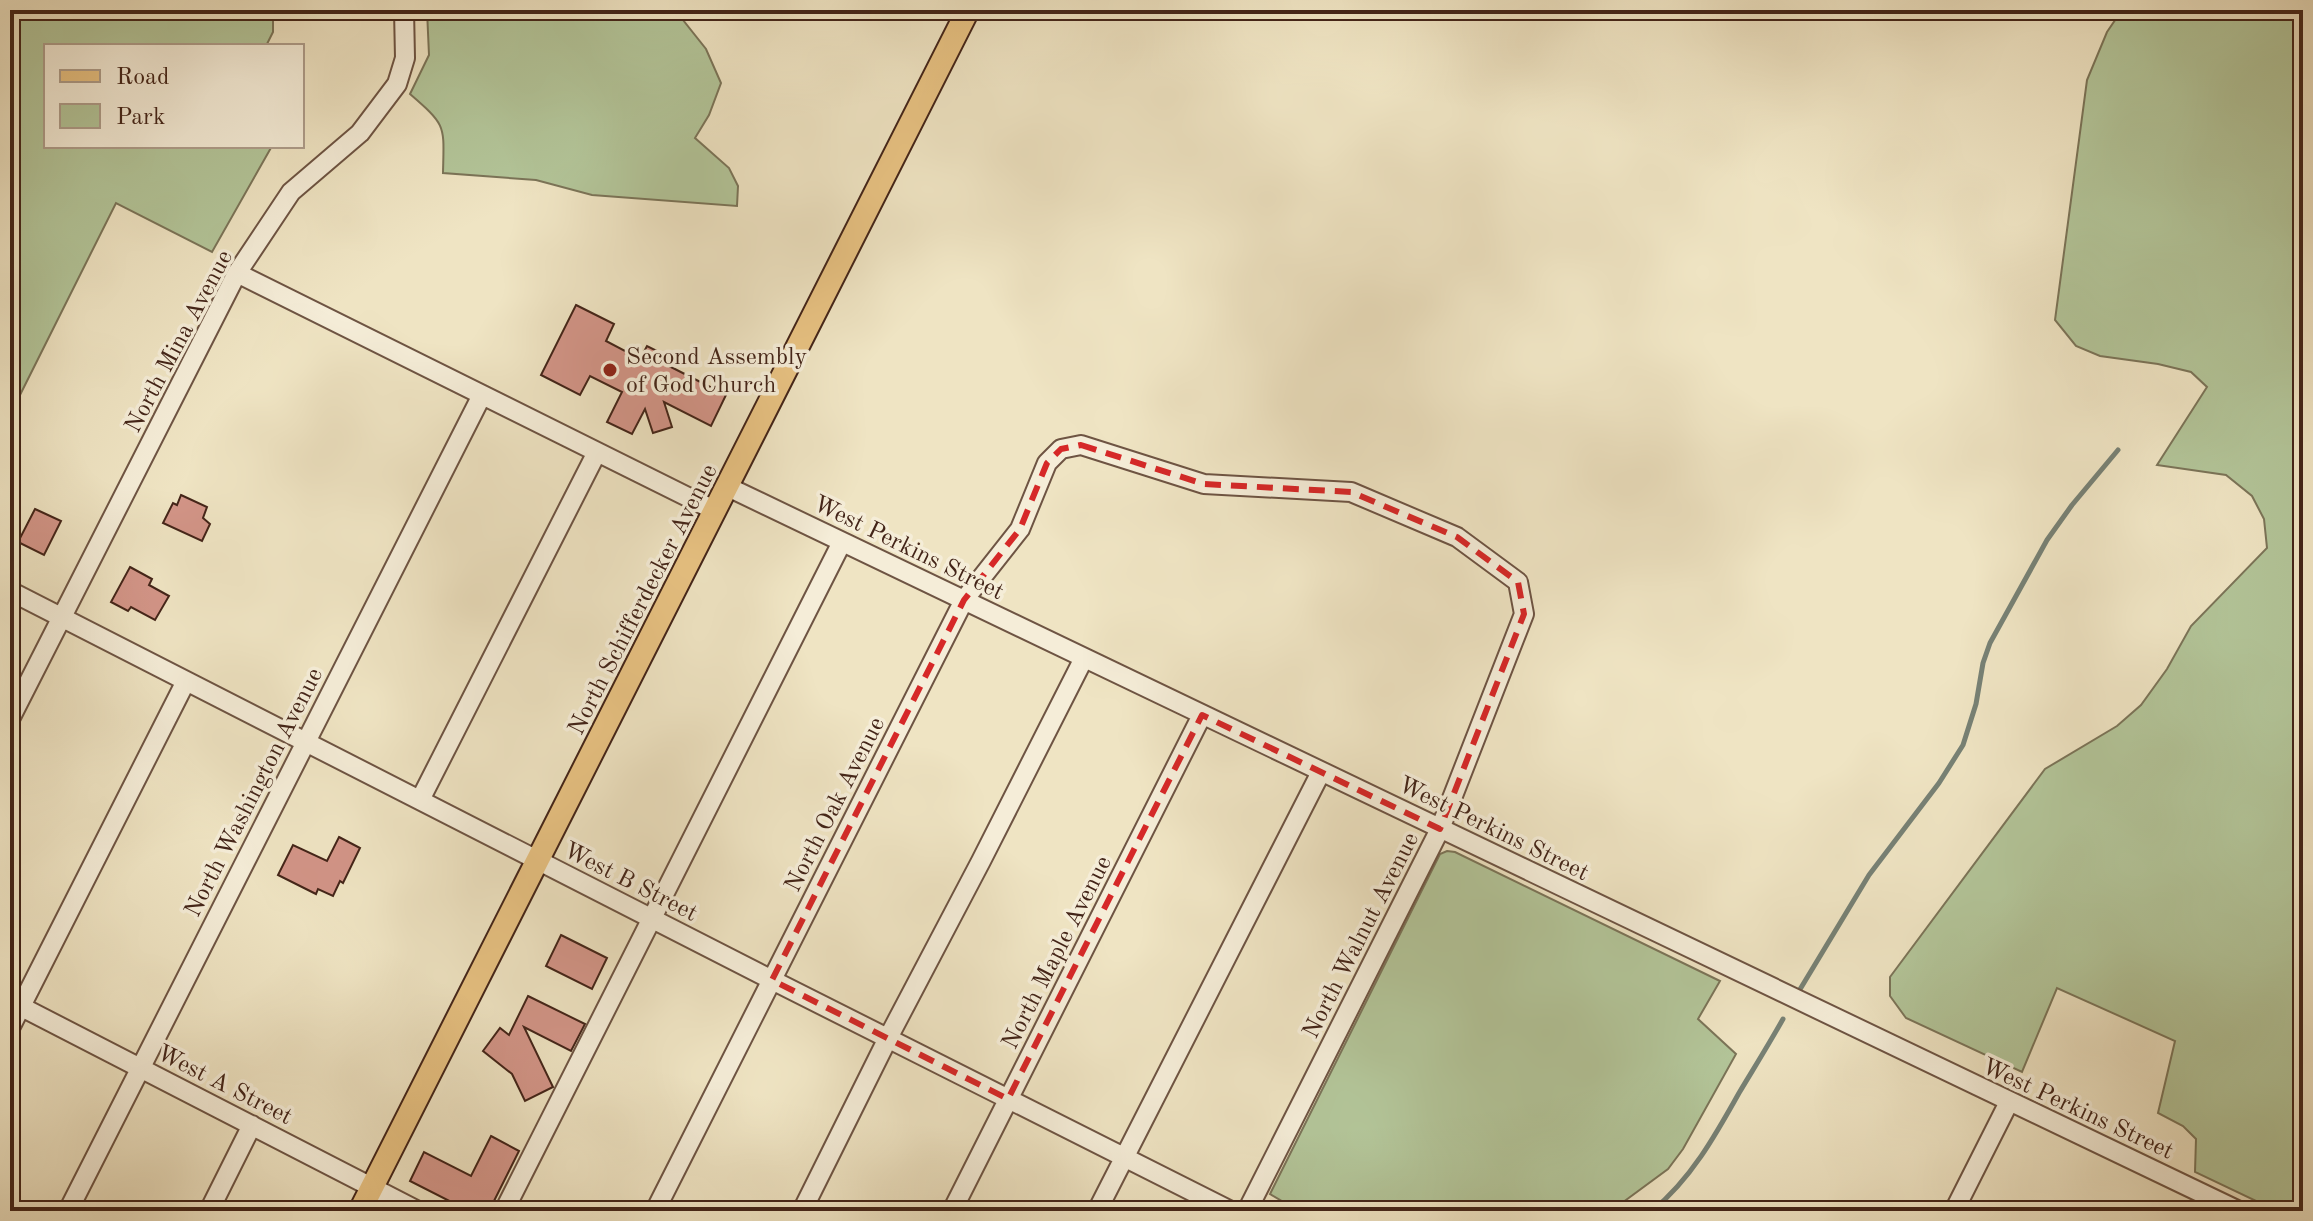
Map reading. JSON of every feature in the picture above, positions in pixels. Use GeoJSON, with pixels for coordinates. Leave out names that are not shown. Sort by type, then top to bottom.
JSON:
{"type":"FeatureCollection","features":[{"type":"Feature","properties":{"kind":"main road","name":"North Schifferdecker Avenue"},"geometry":{"type":"LineString","coordinates":[[360,1211],[968,10]]}},
{"type":"Feature","properties":{"kind":"street","name":"North Mina Avenue"},"geometry":{"type":"LineString","coordinates":[[10,719],[237,273],[291,192],[360,133],[392,92],[405,58],[404,10]]}},
{"type":"Feature","properties":{"kind":"street"},"geometry":{"type":"LineString","coordinates":[[237,273],[716,511]]}},
{"type":"Feature","properties":{"kind":"street","name":"North Washington Avenue"},"geometry":{"type":"LineString","coordinates":[[68,1211],[482,395]]}},
{"type":"Feature","properties":{"kind":"street","name":"North Walnut Avenue"},"geometry":{"type":"LineString","coordinates":[[1081,445],[1204,484],[1351,492],[1457,537],[1518,582],[1524,614],[1440,829],[1247,1211]]}},
{"type":"Feature","properties":{"kind":"street","name":"North Oak Avenue"},"geometry":{"type":"LineString","coordinates":[[655,1211],[964,600],[1020,529],[1047,463],[1061,449],[1081,445]]}},
{"type":"Feature","properties":{"kind":"street"},"geometry":{"type":"LineString","coordinates":[[420,800],[597,452]]}},
{"type":"Feature","properties":{"kind":"street","name":"West Perkins Street"},"geometry":{"type":"LineString","coordinates":[[728,487],[2239,1211]]}},
{"type":"Feature","properties":{"kind":"street"},"geometry":{"type":"LineString","coordinates":[[504,1211],[842,542]]}},
{"type":"Feature","properties":{"kind":"street","name":"West B Street"},"geometry":{"type":"LineString","coordinates":[[10,591],[1231,1211]]}},
{"type":"Feature","properties":{"kind":"street"},"geometry":{"type":"LineString","coordinates":[[802,1211],[1084,658]]}},
{"type":"Feature","properties":{"kind":"street"},"geometry":{"type":"LineString","coordinates":[[10,1028],[15,1004],[186,681]]}},
{"type":"Feature","properties":{"kind":"street","name":"North Maple Avenue"},"geometry":{"type":"LineString","coordinates":[[952,1211],[1202,715]]}},
{"type":"Feature","properties":{"kind":"street"},"geometry":{"type":"LineString","coordinates":[[1097,1211],[1321,772]]}},
{"type":"Feature","properties":{"kind":"street","name":"West A Street"},"geometry":{"type":"LineString","coordinates":[[15,1004],[418,1211]]}},
{"type":"Feature","properties":{"kind":"street"},"geometry":{"type":"LineString","coordinates":[[1954,1211],[2009,1102]]}},
{"type":"Feature","properties":{"kind":"street"},"geometry":{"type":"LineString","coordinates":[[209,1211],[252,1125]]}},
{"type":"Feature","properties":{"kind":"highlighted area"},"geometry":{"type":"Polygon","coordinates":[[[1081,445],[1204,484],[1351,492],[1457,537],[1518,582],[1524,614],[1440,829],[1202,715],[1008,1099],[772,980],[964,600],[1020,529],[1047,463],[1061,449],[1081,445]]]}},
{"type":"Feature","properties":{"kind":"green space"},"geometry":{"type":"Polygon","coordinates":[[[10,10],[273,10],[273,32],[267,44],[44,44],[44,148],[271,148],[212,252],[116,203],[10,415],[10,10]]]}},
{"type":"Feature","properties":{"kind":"green space"},"geometry":{"type":"Polygon","coordinates":[[[427,10],[675,10],[706,49],[721,83],[709,115],[695,138],[729,168],[738,186],[737,206],[592,195],[536,180],[443,173],[441,128],[431,113],[410,94],[429,55],[427,10]]]}},
{"type":"Feature","properties":{"kind":"green space"},"geometry":{"type":"Polygon","coordinates":[[[2122,10],[2303,10],[2303,1211],[2277,1211],[2195,1172],[2196,1139],[2183,1126],[2158,1113],[2175,1041],[2057,988],[2022,1072],[1906,1018],[1890,996],[1890,977],[2045,769],[2117,726],[2141,705],[2167,669],[2191,626],[2267,548],[2264,519],[2252,496],[2226,475],[2157,465],[2207,387],[2191,372],[2100,356],[2076,346],[2055,320],[2087,80],[2107,32],[2122,10]]]}},
{"type":"Feature","properties":{"kind":"green space"},"geometry":{"type":"Polygon","coordinates":[[[1455,852],[1720,981],[1698,1019],[1736,1054],[1683,1149],[1668,1169],[1611,1211],[1299,1211],[1270,1194],[1440,854],[1455,852]]]}},
{"type":"Feature","properties":{"kind":"building","name":"Second Assembly of God Church"},"geometry":{"type":"Polygon","coordinates":[[[576,305],[614,324],[606,341],[640,359],[647,346],[671,358],[667,365],[726,395],[711,426],[664,402],[672,427],[653,433],[645,409],[632,434],[607,422],[622,392],[590,376],[580,395],[541,375],[576,305]]]}},
{"type":"Feature","properties":{"kind":"building"},"geometry":{"type":"Polygon","coordinates":[[[181,495],[207,507],[203,518],[210,524],[202,541],[163,523],[173,503],[177,505],[181,495]]]}},
{"type":"Feature","properties":{"kind":"building"},"geometry":{"type":"Polygon","coordinates":[[[35,509],[61,521],[44,555],[18,542],[35,509]]]}},
{"type":"Feature","properties":{"kind":"building"},"geometry":{"type":"Polygon","coordinates":[[[130,567],[152,579],[149,585],[169,596],[155,620],[131,607],[128,611],[111,602],[130,567]]]}},
{"type":"Feature","properties":{"kind":"building"},"geometry":{"type":"Polygon","coordinates":[[[339,837],[360,848],[333,896],[318,889],[316,894],[278,875],[293,845],[327,861],[339,837]]]}},
{"type":"Feature","properties":{"kind":"building"},"geometry":{"type":"Polygon","coordinates":[[[561,935],[607,958],[592,989],[546,966],[561,935]]]}},
{"type":"Feature","properties":{"kind":"building"},"geometry":{"type":"Polygon","coordinates":[[[528,996],[585,1024],[571,1051],[524,1027],[553,1087],[525,1101],[512,1074],[483,1051],[500,1028],[509,1035],[528,996]]]}},
{"type":"Feature","properties":{"kind":"building"},"geometry":{"type":"Polygon","coordinates":[[[491,1136],[519,1151],[489,1211],[469,1211],[410,1181],[424,1152],[471,1176],[491,1136]]]}},
{"type":"Feature","properties":{"kind":"waterway"},"geometry":{"type":"LineString","coordinates":[[1799,991],[1869,875],[1939,783],[1963,745],[1990,643],[2047,540],[2118,450]]}},
{"type":"Feature","properties":{"kind":"waterway"},"geometry":{"type":"LineString","coordinates":[[1652,1211],[1679,1185],[1701,1156],[1783,1019]]}},
{"type":"Feature","properties":{"kind":"place","name":"Second Assembly of God Church"},"geometry":{"type":"Point","coordinates":[610,370]}}]}
